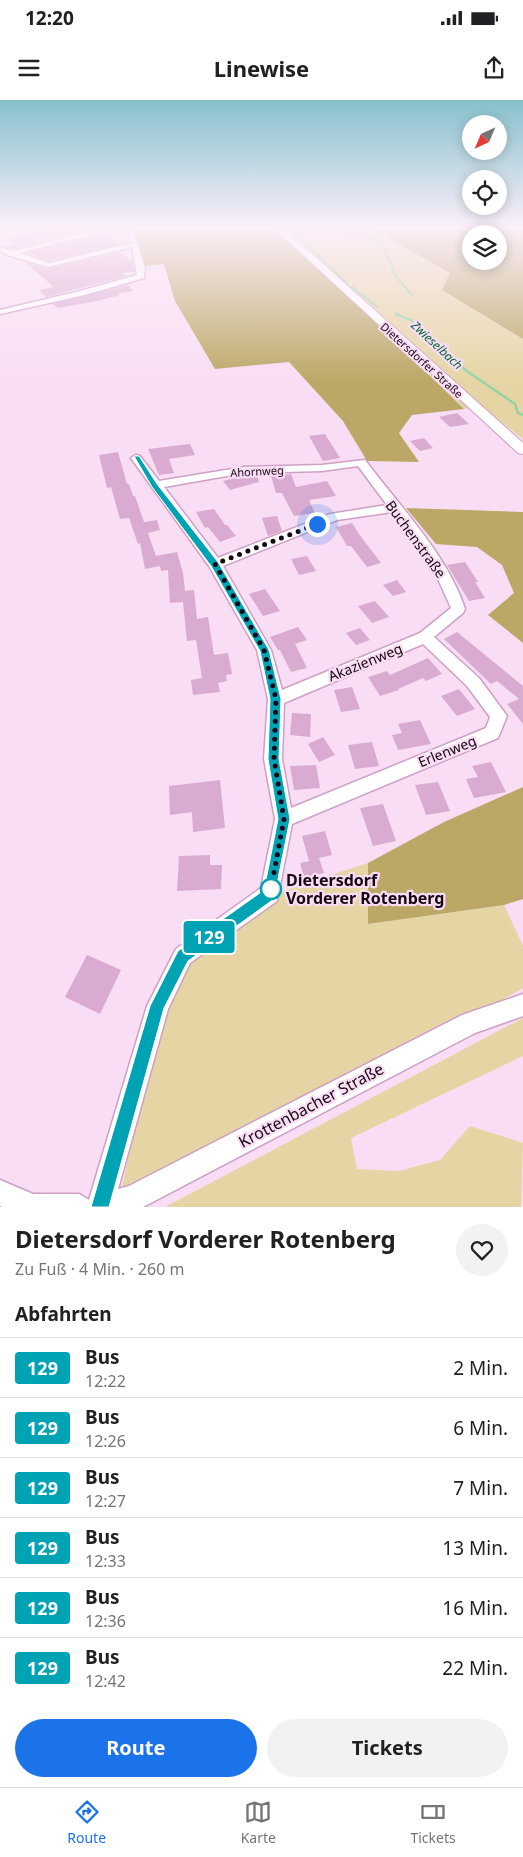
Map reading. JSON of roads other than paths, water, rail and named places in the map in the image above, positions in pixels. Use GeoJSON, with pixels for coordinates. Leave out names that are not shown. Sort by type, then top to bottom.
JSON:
{"type":"FeatureCollection","features":[{"type":"Feature","properties":{"kind":"street"},"geometry":{"type":"LineString","coordinates":[[0,312],[135,280]]}},
{"type":"Feature","properties":{"kind":"street","name":"Dietersdorfer Straße"},"geometry":{"type":"LineString","coordinates":[[336,280],[470,405],[523,450]]}},
{"type":"Feature","properties":{"kind":"street"},"geometry":{"type":"LineString","coordinates":[[100,1207],[158,1006],[183,956],[270,894],[284,819],[274,759],[276,699],[264,650],[215,564],[154,485],[136,458]]}},
{"type":"Feature","properties":{"kind":"street","name":"Ahornweg"},"geometry":{"type":"LineString","coordinates":[[154,485],[244,470],[313,468],[361,462]]}},
{"type":"Feature","properties":{"kind":"street","name":"Buchenstraße"},"geometry":{"type":"LineString","coordinates":[[361,462],[436,565],[457,599],[458,609],[451,618]]}},
{"type":"Feature","properties":{"kind":"street"},"geometry":{"type":"LineString","coordinates":[[215,564],[334,517],[394,508]]}},
{"type":"Feature","properties":{"kind":"street","name":"Akazienweg"},"geometry":{"type":"LineString","coordinates":[[276,699],[425,637],[451,618]]}},
{"type":"Feature","properties":{"kind":"street","name":"Erlenweg"},"geometry":{"type":"LineString","coordinates":[[284,819],[492,733],[499,716],[473,682],[425,637]]}},
{"type":"Feature","properties":{"kind":"street","name":"Krottenbacher Straße"},"geometry":{"type":"LineString","coordinates":[[100,1207],[134,1198],[470,1022],[523,1005]]}},
{"type":"Feature","properties":{"kind":"street"},"geometry":{"type":"LineString","coordinates":[[0,1193],[33,1207],[79,1207]]}},
{"type":"Feature","properties":{"kind":"waterway","name":"Zwieselbach"},"geometry":{"type":"LineString","coordinates":[[344,280],[347,283]]}},
{"type":"Feature","properties":{"kind":"waterway"},"geometry":{"type":"LineString","coordinates":[[399,280],[412,295]]}},
{"type":"Feature","properties":{"kind":"waterway","name":"Zwieselbach"},"geometry":{"type":"LineString","coordinates":[[352,287],[377,307]]}},
{"type":"Feature","properties":{"kind":"waterway","name":"Zwieselbach"},"geometry":{"type":"LineString","coordinates":[[396,314],[411,320],[468,372],[515,404],[518,413],[523,415]]}},
{"type":"Feature","properties":{"kind":"place","name":"Dietersdorf Vorderer Rotenberg"},"geometry":{"type":"Point","coordinates":[271,889]}}]}
